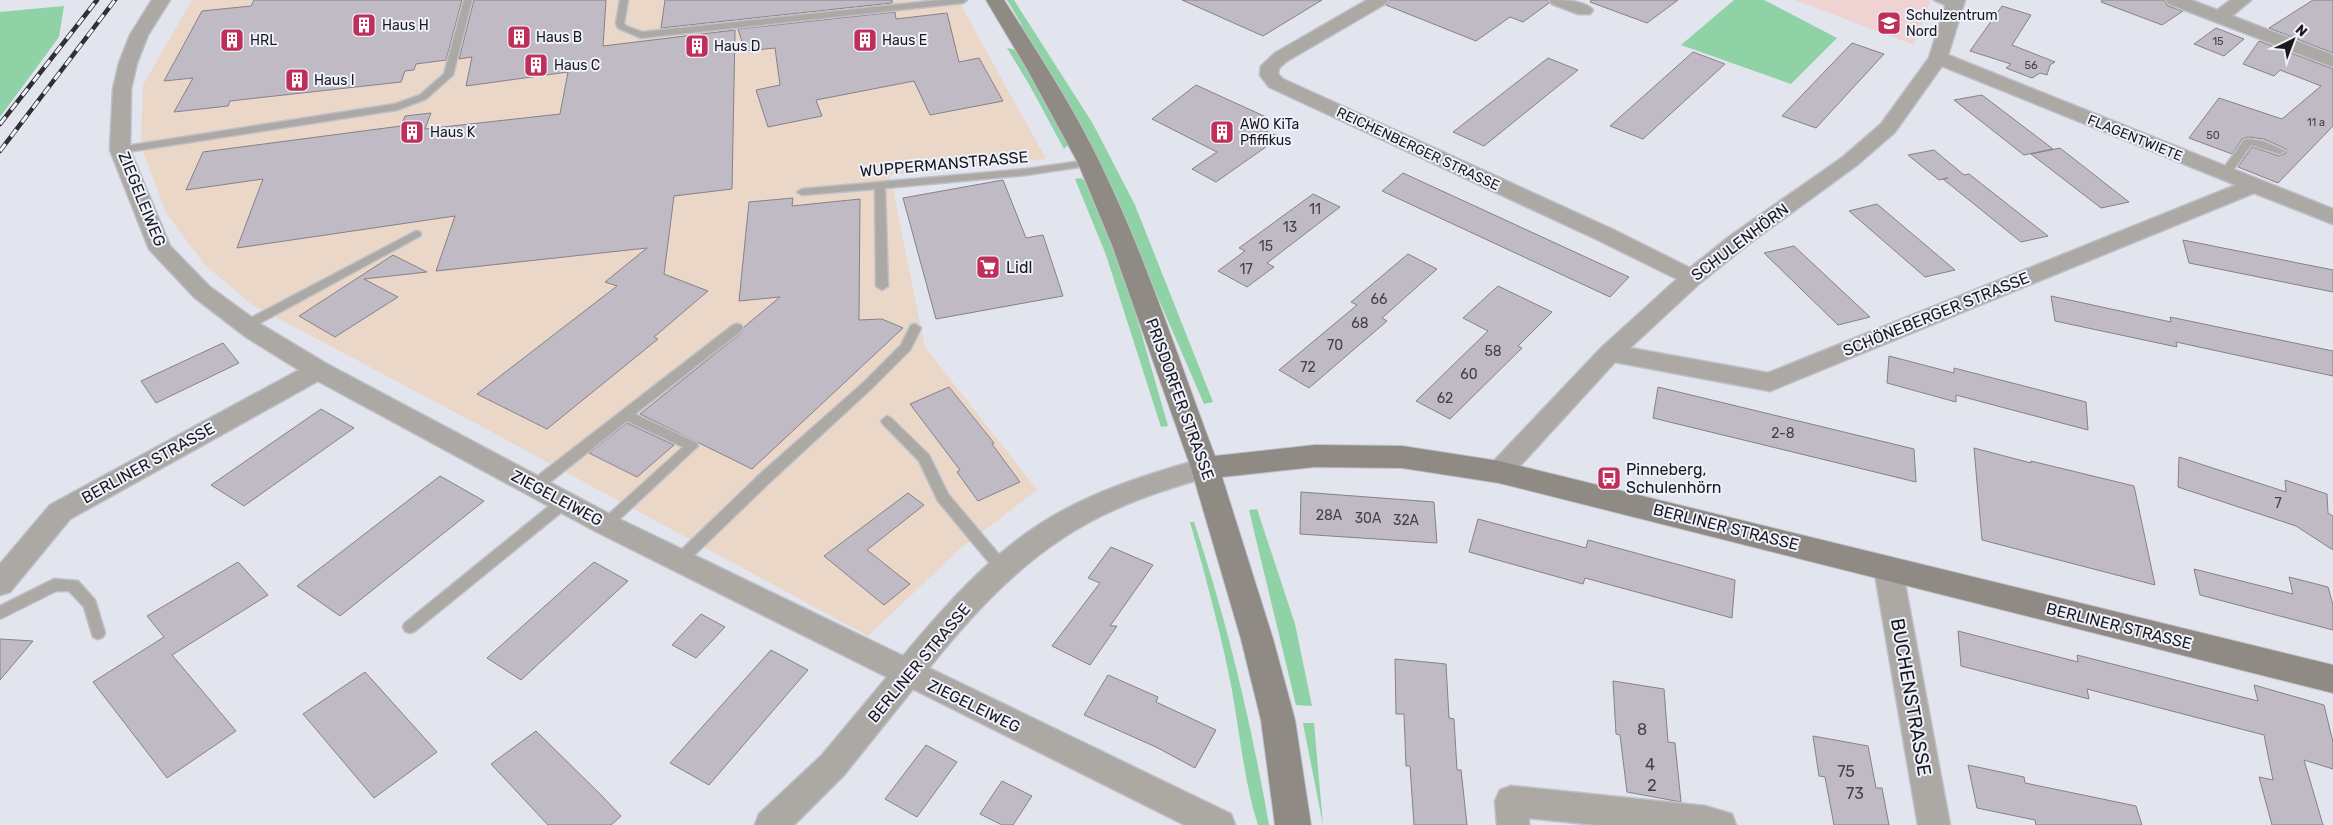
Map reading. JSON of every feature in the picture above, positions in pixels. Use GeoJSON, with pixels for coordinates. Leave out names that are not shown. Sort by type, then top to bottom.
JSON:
{"type":"FeatureCollection","features":[{"type":"Feature","properties":{"kind":"main road","name":"PRISDORFER STRASSE"},"geometry":{"type":"LineString","coordinates":[[995,0],[1037,69],[1089,163],[1124,245],[1205,468],[1257,639],[1278,720],[1293,825]]}},
{"type":"Feature","properties":{"kind":"main road","name":"BERLINER STRASSE"},"geometry":{"type":"LineString","coordinates":[[1205,468],[1254,461],[1315,456],[1402,457],[1499,472],[1663,511],[2333,679]]}},
{"type":"Feature","properties":{"kind":"street","name":"ZIEGELEIWEG"},"geometry":{"type":"LineString","coordinates":[[161,0],[139,35],[128,62],[122,89],[120,150],[160,249],[202,292],[246,325],[318,370],[605,524],[1219,825]]}},
{"type":"Feature","properties":{"kind":"street","name":"REICHENBERGER STRASSE"},"geometry":{"type":"LineString","coordinates":[[1379,0],[1281,57],[1270,66],[1269,74],[1276,83],[1606,235],[1692,278]]}},
{"type":"Feature","properties":{"kind":"street"},"geometry":{"type":"LineString","coordinates":[[1558,0],[1584,10]]}},
{"type":"Feature","properties":{"kind":"street"},"geometry":{"type":"LineString","coordinates":[[2175,0],[2333,60]]}},
{"type":"Feature","properties":{"kind":"street"},"geometry":{"type":"LineString","coordinates":[[2219,16],[2242,0]]}},
{"type":"Feature","properties":{"kind":"street","name":"SCHULENHÖRN"},"geometry":{"type":"LineString","coordinates":[[1499,472],[1610,353],[1692,278],[1738,240],[1850,161],[1888,128],[1938,58],[1950,2]]}},
{"type":"Feature","properties":{"kind":"street","name":"FLAGENTWIETE"},"geometry":{"type":"LineString","coordinates":[[1938,58],[2333,218]]}},
{"type":"Feature","properties":{"kind":"street","name":"SCHÖNEBERGER STRASSE"},"geometry":{"type":"LineString","coordinates":[[1610,353],[1770,382],[2253,186]]}},
{"type":"Feature","properties":{"kind":"street","name":"BERLINER STRASSE"},"geometry":{"type":"LineString","coordinates":[[0,584],[60,512],[318,370]]}},
{"type":"Feature","properties":{"kind":"street","name":"BERLINER STRASSE"},"geometry":{"type":"LineString","coordinates":[[771,825],[840,758],[944,628],[1002,568],[1048,533],[1092,507],[1143,486],[1205,468]]}},
{"type":"Feature","properties":{"kind":"street","name":"BUCHENSTRASSE"},"geometry":{"type":"LineString","coordinates":[[1888,568],[1934,825]]}},
{"type":"Feature","properties":{"kind":"street"},"geometry":{"type":"LineString","coordinates":[[1513,825],[1511,801],[1705,821],[1720,825]]}},
{"type":"Feature","properties":{"kind":"lane"},"geometry":{"type":"LineString","coordinates":[[120,150],[397,107],[423,97],[448,75],[468,0]]}},
{"type":"Feature","properties":{"kind":"lane"},"geometry":{"type":"LineString","coordinates":[[624,0],[620,23],[622,28],[641,35],[963,0]]}},
{"type":"Feature","properties":{"kind":"lane"},"geometry":{"type":"LineString","coordinates":[[2225,174],[2248,142],[2280,151]]}},
{"type":"Feature","properties":{"kind":"lane","name":"WUPPERMANSTRASSE"},"geometry":{"type":"LineString","coordinates":[[802,192],[1026,172],[1089,163]]}},
{"type":"Feature","properties":{"kind":"lane"},"geometry":{"type":"LineString","coordinates":[[880,185],[882,286]]}},
{"type":"Feature","properties":{"kind":"lane"},"geometry":{"type":"LineString","coordinates":[[246,325],[416,234]]}},
{"type":"Feature","properties":{"kind":"lane"},"geometry":{"type":"LineString","coordinates":[[535,486],[737,328]]}},
{"type":"Feature","properties":{"kind":"lane"},"geometry":{"type":"LineString","coordinates":[[679,560],[764,479],[867,386],[906,346],[915,328]]}},
{"type":"Feature","properties":{"kind":"lane"},"geometry":{"type":"LineString","coordinates":[[605,524],[692,446],[626,415]]}},
{"type":"Feature","properties":{"kind":"lane"},"geometry":{"type":"LineString","coordinates":[[887,422],[924,458],[943,497],[1002,568]]}},
{"type":"Feature","properties":{"kind":"lane"},"geometry":{"type":"LineString","coordinates":[[410,627],[564,502]]}},
{"type":"Feature","properties":{"kind":"lane"},"geometry":{"type":"LineString","coordinates":[[0,613],[54,585],[74,585],[90,604],[98,634]]}},
{"type":"Feature","properties":{"kind":"shaded area"},"geometry":{"type":"Polygon","coordinates":[[[192,0],[958,0],[1046,159],[890,175],[925,347],[1037,490],[961,548],[868,636],[251,304],[204,264],[166,213],[141,146],[143,85],[192,0]]]}},
{"type":"Feature","properties":{"kind":"shaded area","name":"Schulzentrum Nord"},"geometry":{"type":"Polygon","coordinates":[[[1795,0],[1931,0],[1914,45],[1795,0]]]}},
{"type":"Feature","properties":{"kind":"green space"},"geometry":{"type":"Polygon","coordinates":[[[1007,0],[1014,0],[1093,124],[1135,205],[1213,402],[1204,404],[1099,161],[1019,26],[1022,25],[1007,0]]]}},
{"type":"Feature","properties":{"kind":"green space"},"geometry":{"type":"Polygon","coordinates":[[[1734,0],[1764,0],[1837,38],[1791,84],[1681,45],[1734,0]]]}},
{"type":"Feature","properties":{"kind":"green space"},"geometry":{"type":"Polygon","coordinates":[[[64,6],[59,37],[0,117],[0,12],[64,6]]]}},
{"type":"Feature","properties":{"kind":"green space"},"geometry":{"type":"Polygon","coordinates":[[[1007,48],[1016,50],[1069,144],[1064,149],[1030,86],[1007,48]]]}},
{"type":"Feature","properties":{"kind":"green space"},"geometry":{"type":"Polygon","coordinates":[[[1081,178],[1087,182],[1118,252],[1168,426],[1161,427],[1106,255],[1075,179],[1081,178]]]}},
{"type":"Feature","properties":{"kind":"green space"},"geometry":{"type":"Polygon","coordinates":[[[1257,509],[1295,624],[1312,706],[1296,705],[1249,510],[1257,509]]]}},
{"type":"Feature","properties":{"kind":"green space"},"geometry":{"type":"Polygon","coordinates":[[[1190,522],[1194,522],[1227,634],[1246,710],[1269,825],[1258,825],[1253,808],[1223,648],[1190,522]]]}},
{"type":"Feature","properties":{"kind":"green space"},"geometry":{"type":"Polygon","coordinates":[[[1303,723],[1314,723],[1323,825],[1303,723]]]}},
{"type":"Feature","properties":{"kind":"building"},"geometry":{"type":"Polygon","coordinates":[[[254,0],[462,0],[446,60],[416,64],[414,70],[405,71],[401,82],[230,101],[228,106],[174,112],[193,78],[164,81],[202,11],[251,6],[254,0]]]}},
{"type":"Feature","properties":{"kind":"building"},"geometry":{"type":"Polygon","coordinates":[[[474,0],[606,0],[603,46],[735,30],[732,189],[674,196],[664,274],[708,291],[654,337],[658,339],[547,429],[477,394],[617,286],[605,282],[647,248],[436,271],[455,216],[237,248],[263,179],[186,190],[203,152],[401,126],[405,116],[431,113],[425,129],[560,114],[568,72],[466,86],[472,57],[459,59],[474,0]]]}},
{"type":"Feature","properties":{"kind":"building"},"geometry":{"type":"Polygon","coordinates":[[[665,0],[892,0],[892,3],[661,28],[665,0]]]}},
{"type":"Feature","properties":{"kind":"building"},"geometry":{"type":"Polygon","coordinates":[[[1182,0],[1322,0],[1263,36],[1182,0]]]}},
{"type":"Feature","properties":{"kind":"building"},"geometry":{"type":"Polygon","coordinates":[[[1390,0],[1547,0],[1549,3],[1523,22],[1510,17],[1476,41],[1386,5],[1390,0]]]}},
{"type":"Feature","properties":{"kind":"building"},"geometry":{"type":"Polygon","coordinates":[[[1591,0],[1678,0],[1647,23],[1590,2],[1591,0]]]}},
{"type":"Feature","properties":{"kind":"building"},"geometry":{"type":"Polygon","coordinates":[[[2102,0],[2164,0],[2168,6],[2183,11],[2162,25],[2101,2],[2102,0]]]}},
{"type":"Feature","properties":{"kind":"building"},"geometry":{"type":"Polygon","coordinates":[[[2313,0],[2333,0],[2333,53],[2269,28],[2313,0]]]}},
{"type":"Feature","properties":{"kind":"building"},"geometry":{"type":"Polygon","coordinates":[[[2002,6],[2031,15],[2012,45],[2055,62],[2050,65],[2047,75],[2040,73],[2032,78],[2006,68],[2011,64],[1970,51],[2002,6]]]}},
{"type":"Feature","properties":{"kind":"building"},"geometry":{"type":"Polygon","coordinates":[[[895,12],[896,19],[947,13],[959,62],[979,58],[1003,101],[930,115],[914,81],[816,100],[822,116],[768,127],[756,90],[780,85],[775,48],[745,51],[738,29],[895,12]]]}},
{"type":"Feature","properties":{"kind":"building"},"geometry":{"type":"Polygon","coordinates":[[[2216,28],[2244,39],[2224,56],[2194,44],[2216,28]]]}},
{"type":"Feature","properties":{"kind":"building"},"geometry":{"type":"Polygon","coordinates":[[[2259,41],[2333,69],[2333,126],[2278,183],[2238,167],[2252,147],[2279,156],[2286,153],[2286,149],[2264,139],[2248,137],[2242,139],[2232,154],[2189,138],[2219,98],[2282,119],[2321,86],[2280,70],[2274,76],[2243,64],[2259,41]]]}},
{"type":"Feature","properties":{"kind":"building"},"geometry":{"type":"Polygon","coordinates":[[[1852,43],[1884,54],[1816,128],[1782,116],[1852,43]]]}},
{"type":"Feature","properties":{"kind":"building"},"geometry":{"type":"Polygon","coordinates":[[[1693,52],[1725,64],[1643,139],[1610,126],[1693,52]]]}},
{"type":"Feature","properties":{"kind":"building"},"geometry":{"type":"Polygon","coordinates":[[[1548,58],[1578,70],[1484,146],[1453,132],[1548,58]]]}},
{"type":"Feature","properties":{"kind":"building","name":"AWO KiTa Pfiffikus"},"geometry":{"type":"Polygon","coordinates":[[[1196,85],[1266,117],[1254,126],[1280,137],[1216,182],[1192,169],[1217,152],[1152,119],[1196,85]]]}},
{"type":"Feature","properties":{"kind":"building"},"geometry":{"type":"Polygon","coordinates":[[[1982,95],[2053,149],[2024,155],[1954,100],[1982,95]]]}},
{"type":"Feature","properties":{"kind":"building"},"geometry":{"type":"Polygon","coordinates":[[[2060,148],[2129,202],[2101,208],[2031,154],[2060,148]]]}},
{"type":"Feature","properties":{"kind":"building"},"geometry":{"type":"Polygon","coordinates":[[[1934,150],[1964,175],[1969,174],[2048,236],[2021,242],[1943,179],[1939,180],[1908,155],[1934,150]]]}},
{"type":"Feature","properties":{"kind":"building"},"geometry":{"type":"Polygon","coordinates":[[[1403,173],[1629,277],[1610,297],[1382,191],[1403,173]]]}},
{"type":"Feature","properties":{"kind":"building","name":"Lidl"},"geometry":{"type":"Polygon","coordinates":[[[1003,180],[1026,238],[1043,235],[1063,296],[936,319],[903,198],[1003,180]]]}},
{"type":"Feature","properties":{"kind":"building"},"geometry":{"type":"Polygon","coordinates":[[[1313,194],[1340,207],[1267,263],[1274,267],[1247,287],[1218,271],[1245,251],[1239,248],[1313,194]]]}},
{"type":"Feature","properties":{"kind":"building"},"geometry":{"type":"Polygon","coordinates":[[[793,198],[792,206],[860,199],[859,320],[882,319],[903,328],[752,469],[640,414],[742,332],[744,327],[780,297],[739,301],[749,202],[793,198]]]}},
{"type":"Feature","properties":{"kind":"building"},"geometry":{"type":"Polygon","coordinates":[[[1877,204],[1955,270],[1925,277],[1849,211],[1877,204]]]}},
{"type":"Feature","properties":{"kind":"building"},"geometry":{"type":"Polygon","coordinates":[[[2183,240],[2333,270],[2333,292],[2189,263],[2183,240]]]}},
{"type":"Feature","properties":{"kind":"building"},"geometry":{"type":"Polygon","coordinates":[[[1794,246],[1870,317],[1838,325],[1764,253],[1794,246]]]}},
{"type":"Feature","properties":{"kind":"building"},"geometry":{"type":"Polygon","coordinates":[[[1408,254],[1437,269],[1382,318],[1387,321],[1309,388],[1279,370],[1357,305],[1351,302],[1408,254]]]}},
{"type":"Feature","properties":{"kind":"building"},"geometry":{"type":"Polygon","coordinates":[[[393,255],[427,272],[364,279],[398,297],[335,337],[299,316],[393,255]]]}},
{"type":"Feature","properties":{"kind":"building"},"geometry":{"type":"Polygon","coordinates":[[[1498,286],[1552,312],[1518,346],[1522,348],[1450,419],[1416,401],[1488,331],[1463,318],[1498,286]]]}},
{"type":"Feature","properties":{"kind":"building"},"geometry":{"type":"Polygon","coordinates":[[[2051,296],[2171,322],[2170,317],[2333,351],[2333,376],[2176,342],[2177,347],[2055,321],[2051,296]]]}},
{"type":"Feature","properties":{"kind":"building"},"geometry":{"type":"Polygon","coordinates":[[[223,343],[239,363],[156,403],[141,381],[223,343]]]}},
{"type":"Feature","properties":{"kind":"building"},"geometry":{"type":"Polygon","coordinates":[[[1889,356],[1954,373],[1954,368],[2086,402],[2088,430],[1956,395],[1956,402],[1887,383],[1889,356]]]}},
{"type":"Feature","properties":{"kind":"building"},"geometry":{"type":"Polygon","coordinates":[[[949,387],[994,443],[992,444],[1020,482],[978,501],[957,472],[960,470],[910,404],[949,387]]]}},
{"type":"Feature","properties":{"kind":"building"},"geometry":{"type":"Polygon","coordinates":[[[1658,387],[1914,449],[1916,482],[1653,418],[1658,387]]]}},
{"type":"Feature","properties":{"kind":"building"},"geometry":{"type":"Polygon","coordinates":[[[321,409],[354,428],[244,506],[211,485],[321,409]]]}},
{"type":"Feature","properties":{"kind":"building"},"geometry":{"type":"Polygon","coordinates":[[[627,423],[674,445],[637,477],[589,453],[627,423]]]}},
{"type":"Feature","properties":{"kind":"building"},"geometry":{"type":"Polygon","coordinates":[[[1974,448],[2134,486],[2155,585],[1982,540],[1974,448]]]}},
{"type":"Feature","properties":{"kind":"building"},"geometry":{"type":"Polygon","coordinates":[[[2179,457],[2286,492],[2285,480],[2327,494],[2328,513],[2333,516],[2333,550],[2296,526],[2178,487],[2179,457]]]}},
{"type":"Feature","properties":{"kind":"building"},"geometry":{"type":"Polygon","coordinates":[[[440,476],[484,501],[340,616],[297,586],[440,476]]]}},
{"type":"Feature","properties":{"kind":"building"},"geometry":{"type":"Polygon","coordinates":[[[1301,492],[1434,502],[1437,543],[1300,534],[1301,492]]]}},
{"type":"Feature","properties":{"kind":"building"},"geometry":{"type":"Polygon","coordinates":[[[908,493],[924,505],[867,550],[910,584],[884,605],[824,556],[908,493]]]}},
{"type":"Feature","properties":{"kind":"building"},"geometry":{"type":"Polygon","coordinates":[[[1478,519],[1586,548],[1588,540],[1735,580],[1732,618],[1585,578],[1583,584],[1469,552],[1478,519]]]}},
{"type":"Feature","properties":{"kind":"building"},"geometry":{"type":"Polygon","coordinates":[[[1111,547],[1153,565],[1110,626],[1117,626],[1090,665],[1052,646],[1100,583],[1088,578],[1111,547]]]}},
{"type":"Feature","properties":{"kind":"building"},"geometry":{"type":"Polygon","coordinates":[[[238,562],[268,595],[172,655],[236,731],[167,778],[93,682],[164,637],[147,616],[238,562]]]}},
{"type":"Feature","properties":{"kind":"building"},"geometry":{"type":"Polygon","coordinates":[[[594,562],[628,581],[521,680],[487,658],[594,562]]]}},
{"type":"Feature","properties":{"kind":"building"},"geometry":{"type":"Polygon","coordinates":[[[2194,569],[2293,594],[2289,577],[2328,587],[2333,605],[2333,630],[2200,595],[2194,569]]]}},
{"type":"Feature","properties":{"kind":"building"},"geometry":{"type":"Polygon","coordinates":[[[701,614],[725,627],[696,658],[672,645],[701,614]]]}},
{"type":"Feature","properties":{"kind":"building"},"geometry":{"type":"Polygon","coordinates":[[[1958,631],[2078,662],[2077,655],[2258,701],[2254,685],[2324,705],[2333,742],[2333,769],[2304,760],[2323,825],[2272,825],[2259,777],[2273,780],[2264,735],[2087,689],[2089,699],[1961,666],[1958,631]]]}},
{"type":"Feature","properties":{"kind":"building"},"geometry":{"type":"Polygon","coordinates":[[[0,639],[33,641],[0,680],[0,639]]]}},
{"type":"Feature","properties":{"kind":"building"},"geometry":{"type":"Polygon","coordinates":[[[771,650],[808,670],[709,785],[670,763],[771,650]]]}},
{"type":"Feature","properties":{"kind":"building"},"geometry":{"type":"Polygon","coordinates":[[[1395,659],[1446,664],[1449,718],[1454,719],[1457,770],[1461,770],[1467,825],[1414,825],[1410,766],[1406,766],[1404,714],[1396,714],[1395,659]]]}},
{"type":"Feature","properties":{"kind":"building"},"geometry":{"type":"Polygon","coordinates":[[[365,672],[437,752],[374,798],[303,714],[365,672]]]}},
{"type":"Feature","properties":{"kind":"building"},"geometry":{"type":"Polygon","coordinates":[[[1108,675],[1158,697],[1156,702],[1216,730],[1195,768],[1156,747],[1084,715],[1108,675]]]}},
{"type":"Feature","properties":{"kind":"building"},"geometry":{"type":"Polygon","coordinates":[[[1613,681],[1664,689],[1668,742],[1675,743],[1681,802],[1627,792],[1620,735],[1616,734],[1613,681]]]}},
{"type":"Feature","properties":{"kind":"building"},"geometry":{"type":"Polygon","coordinates":[[[536,731],[621,816],[611,825],[548,825],[491,764],[536,731]]]}},
{"type":"Feature","properties":{"kind":"building"},"geometry":{"type":"Polygon","coordinates":[[[1813,736],[1868,746],[1876,788],[1882,788],[1889,825],[1834,825],[1825,777],[1819,776],[1813,736]]]}},
{"type":"Feature","properties":{"kind":"building"},"geometry":{"type":"Polygon","coordinates":[[[926,745],[957,762],[917,817],[885,799],[926,745]]]}},
{"type":"Feature","properties":{"kind":"building"},"geometry":{"type":"Polygon","coordinates":[[[1968,765],[2024,777],[2025,783],[2136,806],[2142,825],[2036,825],[2035,820],[1977,808],[1968,765]]]}},
{"type":"Feature","properties":{"kind":"building"},"geometry":{"type":"Polygon","coordinates":[[[1002,781],[1032,796],[1013,825],[1002,825],[980,814],[1002,781]]]}},
{"type":"Feature","properties":{"kind":"railway"},"geometry":{"type":"LineString","coordinates":[[0,124],[97,0]]}},
{"type":"Feature","properties":{"kind":"railway"},"geometry":{"type":"LineString","coordinates":[[0,151],[115,0]]}},
{"type":"Feature","properties":{"kind":"place","name":"Schulzentrum Nord"},"geometry":{"type":"Point","coordinates":[1889,23]}},
{"type":"Feature","properties":{"kind":"place","name":"Haus H"},"geometry":{"type":"Point","coordinates":[364,25]}},
{"type":"Feature","properties":{"kind":"place","name":"Haus B"},"geometry":{"type":"Point","coordinates":[519,37]}},
{"type":"Feature","properties":{"kind":"place","name":"HRL"},"geometry":{"type":"Point","coordinates":[232,40]}},
{"type":"Feature","properties":{"kind":"place","name":"Haus E"},"geometry":{"type":"Point","coordinates":[865,40]}},
{"type":"Feature","properties":{"kind":"place","name":"Haus D"},"geometry":{"type":"Point","coordinates":[697,46]}},
{"type":"Feature","properties":{"kind":"place","name":"Haus C"},"geometry":{"type":"Point","coordinates":[536,65]}},
{"type":"Feature","properties":{"kind":"place","name":"Haus I"},"geometry":{"type":"Point","coordinates":[297,80]}},
{"type":"Feature","properties":{"kind":"place","name":"Haus K"},"geometry":{"type":"Point","coordinates":[412,132]}},
{"type":"Feature","properties":{"kind":"place","name":"AWO KiTa Pfiffikus"},"geometry":{"type":"Point","coordinates":[1222,132]}},
{"type":"Feature","properties":{"kind":"place","name":"Lidl"},"geometry":{"type":"Point","coordinates":[988,267]}},
{"type":"Feature","properties":{"kind":"place","name":"Pinneberg, Schulenhörn"},"geometry":{"type":"Point","coordinates":[1609,478]}}]}
